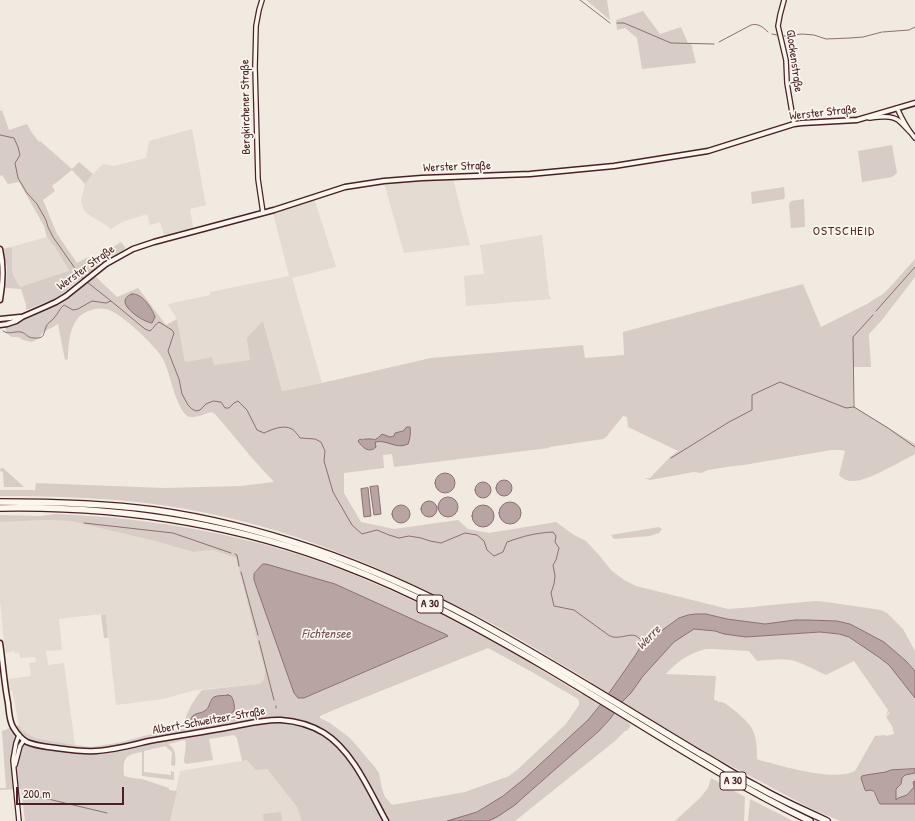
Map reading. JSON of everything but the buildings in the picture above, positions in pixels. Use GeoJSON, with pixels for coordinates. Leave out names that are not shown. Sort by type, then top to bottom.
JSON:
{"type":"FeatureCollection","features":[{"type":"Feature","properties":{"kind":"highway","name":"A 30"},"geometry":{"type":"LineString","coordinates":[[0,502],[56,502],[128,507],[192,517],[253,534],[275,536],[325,552],[397,582],[472,619],[542,658],[587,689],[744,787],[810,821]]}},
{"type":"Feature","properties":{"kind":"highway","name":"A 30"},"geometry":{"type":"LineString","coordinates":[[0,508],[74,508],[128,513],[235,529]]}},
{"type":"Feature","properties":{"kind":"highway","name":"A 30"},"geometry":{"type":"LineString","coordinates":[[632,717],[757,787],[827,821]]}},
{"type":"Feature","properties":{"kind":"main road","name":"Werster Straße"},"geometry":{"type":"LineString","coordinates":[[0,325],[16,320],[56,302],[112,260],[139,247],[263,213],[345,187],[384,181],[422,178],[530,174],[614,166],[708,151],[794,124],[850,121],[866,118],[915,103]]}},
{"type":"Feature","properties":{"kind":"main road"},"geometry":{"type":"LineString","coordinates":[[0,249],[3,273],[0,300]]}},
{"type":"Feature","properties":{"kind":"main road","name":"Werster Straße"},"geometry":{"type":"LineString","coordinates":[[0,319],[22,317]]}},
{"type":"Feature","properties":{"kind":"main road"},"geometry":{"type":"LineString","coordinates":[[0,643],[9,713],[13,727],[24,740]]}},
{"type":"Feature","properties":{"kind":"main road","name":"Albert-Schweitzer-Straße"},"geometry":{"type":"LineString","coordinates":[[24,740],[36,745],[76,751],[96,751],[182,734],[260,721],[276,720],[298,722],[323,732],[339,745],[364,780],[386,821]]}},
{"type":"Feature","properties":{"kind":"street","name":"Bergkirchener Straße"},"geometry":{"type":"LineString","coordinates":[[262,0],[256,26],[255,55],[258,179],[263,213]]}},
{"type":"Feature","properties":{"kind":"street","name":"Glockenstraße"},"geometry":{"type":"LineString","coordinates":[[784,0],[778,26],[786,60],[787,83],[794,124]]}},
{"type":"Feature","properties":{"kind":"street"},"geometry":{"type":"LineString","coordinates":[[897,108],[901,118],[910,132]]}},
{"type":"Feature","properties":{"kind":"street"},"geometry":{"type":"LineString","coordinates":[[866,118],[894,118],[898,120],[915,138]]}},
{"type":"Feature","properties":{"kind":"street"},"geometry":{"type":"LineString","coordinates":[[19,735],[13,760],[19,821]]}},
{"type":"Feature","properties":{"kind":"street"},"geometry":{"type":"LineString","coordinates":[[14,772],[15,762],[20,746],[24,740]]}},
{"type":"Feature","properties":{"kind":"shaded area"},"geometry":{"type":"Polygon","coordinates":[[[586,0],[607,0],[610,20],[586,0]]]}},
{"type":"Feature","properties":{"kind":"shaded area"},"geometry":{"type":"Polygon","coordinates":[[[643,11],[660,34],[681,27],[688,43],[691,43],[696,63],[642,69],[637,38],[625,28],[617,30],[616,20],[643,11]]]}},
{"type":"Feature","properties":{"kind":"shaded area"},"geometry":{"type":"Polygon","coordinates":[[[2,110],[9,130],[27,124],[39,142],[40,141],[72,169],[79,162],[93,174],[85,184],[72,170],[52,186],[55,191],[43,200],[57,234],[77,263],[86,258],[101,255],[121,242],[125,247],[124,250],[105,259],[91,272],[62,294],[52,300],[26,310],[21,289],[6,288],[7,268],[3,249],[11,247],[12,249],[12,271],[20,287],[69,271],[55,247],[47,237],[44,226],[19,182],[8,184],[2,175],[0,176],[0,111],[2,110]]]}},
{"type":"Feature","properties":{"kind":"shaded area"},"geometry":{"type":"Polygon","coordinates":[[[192,129],[206,205],[190,209],[194,232],[165,239],[160,222],[150,225],[147,214],[122,222],[111,229],[84,211],[81,202],[85,184],[103,164],[114,166],[146,158],[149,141],[192,129]]]}},
{"type":"Feature","properties":{"kind":"shaded area"},"geometry":{"type":"Polygon","coordinates":[[[892,145],[897,173],[892,177],[862,182],[858,151],[892,145]]]}},
{"type":"Feature","properties":{"kind":"shaded area"},"geometry":{"type":"Polygon","coordinates":[[[453,179],[470,245],[404,253],[384,183],[453,179]]]}},
{"type":"Feature","properties":{"kind":"shaded area"},"geometry":{"type":"Polygon","coordinates":[[[784,187],[784,199],[752,204],[751,192],[784,187]]]}},
{"type":"Feature","properties":{"kind":"shaded area"},"geometry":{"type":"Polygon","coordinates":[[[314,198],[336,267],[292,278],[322,383],[282,391],[263,321],[251,360],[214,365],[212,357],[185,362],[177,319],[168,305],[210,295],[210,292],[289,276],[273,213],[314,198]]]}},
{"type":"Feature","properties":{"kind":"shaded area"},"geometry":{"type":"Polygon","coordinates":[[[804,199],[805,227],[791,228],[789,204],[791,201],[804,199]]]}},
{"type":"Feature","properties":{"kind":"shaded area"},"geometry":{"type":"Polygon","coordinates":[[[542,235],[549,295],[551,299],[466,306],[464,276],[484,274],[480,245],[542,235]]]}},
{"type":"Feature","properties":{"kind":"shaded area"},"geometry":{"type":"Polygon","coordinates":[[[47,237],[55,247],[69,272],[20,287],[12,271],[11,247],[47,237]]]}},
{"type":"Feature","properties":{"kind":"shaded area"},"geometry":{"type":"Polygon","coordinates":[[[915,259],[915,277],[882,320],[869,334],[871,367],[853,367],[853,406],[915,444],[915,454],[866,478],[853,481],[842,478],[839,475],[845,451],[831,450],[708,470],[701,473],[694,472],[650,480],[645,478],[650,478],[670,457],[678,451],[628,427],[627,417],[623,416],[603,439],[549,448],[394,467],[392,454],[383,455],[384,468],[344,473],[344,493],[361,522],[394,529],[458,520],[468,529],[489,533],[556,522],[574,535],[586,541],[611,570],[624,580],[636,586],[728,609],[816,601],[881,610],[887,613],[903,629],[915,651],[915,671],[884,642],[850,624],[837,621],[795,620],[765,624],[727,619],[706,614],[688,615],[679,618],[641,644],[628,666],[588,720],[524,780],[503,796],[477,812],[447,821],[302,821],[297,807],[267,769],[256,770],[247,760],[242,761],[237,738],[234,735],[209,739],[213,760],[186,764],[184,762],[186,748],[185,740],[168,744],[174,751],[175,766],[171,765],[172,752],[165,746],[144,751],[144,772],[171,775],[171,771],[174,772],[174,780],[142,776],[142,752],[131,754],[126,758],[124,765],[124,776],[142,779],[169,788],[169,790],[177,791],[170,821],[25,821],[21,789],[0,790],[0,788],[6,788],[2,731],[19,725],[22,730],[35,738],[91,747],[189,728],[185,725],[186,716],[193,702],[202,690],[259,684],[264,680],[265,671],[236,558],[213,550],[193,552],[155,541],[70,521],[48,520],[0,522],[0,515],[40,516],[60,514],[152,522],[235,537],[262,544],[316,560],[342,570],[435,611],[495,643],[582,695],[591,682],[498,627],[449,602],[377,568],[340,553],[264,527],[186,509],[140,502],[47,496],[0,496],[0,490],[35,490],[36,483],[164,488],[241,486],[274,482],[216,415],[212,412],[195,417],[189,417],[186,415],[178,403],[166,365],[159,353],[137,330],[112,311],[106,309],[95,309],[84,313],[78,318],[71,332],[68,359],[65,360],[58,324],[42,333],[40,337],[32,342],[18,337],[12,337],[6,333],[6,327],[9,325],[32,317],[58,305],[95,276],[117,297],[138,288],[166,325],[177,319],[185,362],[212,357],[214,365],[250,360],[247,338],[263,321],[282,391],[431,358],[583,345],[585,358],[624,355],[623,332],[803,284],[821,327],[867,304],[883,294],[915,259]],[[144,300],[125,303],[132,312],[149,323],[150,308],[144,300]],[[254,574],[254,580],[294,693],[298,698],[305,698],[447,637],[254,574]],[[488,648],[320,716],[320,718],[330,723],[350,738],[374,766],[379,773],[385,797],[392,805],[465,792],[509,776],[566,724],[579,705],[579,701],[532,672],[488,648]],[[215,697],[206,711],[198,713],[218,720],[215,697]]]}},
{"type":"Feature","properties":{"kind":"shaded area"},"geometry":{"type":"Polygon","coordinates":[[[2,468],[24,487],[4,487],[3,472],[0,471],[2,468]]]}},
{"type":"Feature","properties":{"kind":"shaded area"},"geometry":{"type":"Polygon","coordinates":[[[48,520],[70,521],[155,541],[193,552],[213,550],[236,558],[265,671],[264,680],[259,684],[196,690],[163,699],[116,705],[106,615],[101,614],[59,619],[62,650],[46,651],[48,665],[64,663],[75,745],[35,738],[22,730],[19,725],[12,690],[9,691],[8,679],[31,676],[29,663],[36,662],[35,657],[20,658],[19,653],[15,654],[15,651],[5,653],[0,601],[0,522],[48,520]]]}},
{"type":"Feature","properties":{"kind":"shaded area"},"geometry":{"type":"Polygon","coordinates":[[[659,527],[662,529],[659,533],[650,536],[614,539],[611,535],[659,527]]]}},
{"type":"Feature","properties":{"kind":"shaded area"},"geometry":{"type":"Polygon","coordinates":[[[101,615],[106,615],[108,638],[104,638],[101,615]]]}},
{"type":"Feature","properties":{"kind":"shaded area"},"geometry":{"type":"Polygon","coordinates":[[[694,629],[715,631],[724,634],[746,637],[820,632],[839,634],[849,637],[880,658],[889,665],[915,698],[915,769],[891,770],[866,775],[869,790],[875,793],[880,804],[915,804],[915,821],[840,821],[808,807],[707,753],[637,711],[628,723],[631,725],[628,730],[515,821],[488,821],[515,805],[599,731],[631,693],[643,676],[674,642],[694,629]],[[706,649],[689,655],[679,661],[666,674],[716,676],[714,700],[726,704],[749,724],[755,737],[757,759],[759,760],[808,772],[834,775],[845,774],[855,771],[875,736],[894,734],[892,726],[886,717],[890,713],[889,712],[886,716],[888,710],[854,661],[826,675],[787,659],[757,661],[749,651],[706,649]]]}},
{"type":"Feature","properties":{"kind":"shaded area"},"geometry":{"type":"Polygon","coordinates":[[[247,760],[267,769],[297,807],[303,821],[170,821],[180,771],[247,760]]]}},
{"type":"Feature","properties":{"kind":"shaded area"},"geometry":{"type":"Polygon","coordinates":[[[915,773],[915,781],[913,782],[914,787],[907,795],[896,800],[895,789],[901,784],[902,778],[905,775],[915,773]]]}},
{"type":"Feature","properties":{"kind":"shaded area"},"geometry":{"type":"Polygon","coordinates":[[[711,778],[745,797],[744,821],[675,821],[700,798],[708,788],[711,778]]]}},
{"type":"Feature","properties":{"kind":"shaded area"},"geometry":{"type":"Polygon","coordinates":[[[750,799],[793,821],[748,821],[750,799]]]}},
{"type":"Feature","properties":{"kind":"shaded area"},"geometry":{"type":"Polygon","coordinates":[[[281,812],[282,821],[264,821],[263,814],[281,812]]]}},
{"type":"Feature","properties":{"kind":"water"},"geometry":{"type":"Polygon","coordinates":[[[136,294],[143,298],[152,309],[155,317],[152,323],[142,319],[130,311],[126,306],[126,297],[136,294]]]}},
{"type":"Feature","properties":{"kind":"water"},"geometry":{"type":"Polygon","coordinates":[[[407,427],[410,427],[410,438],[408,444],[404,446],[379,441],[375,442],[376,447],[368,450],[358,441],[360,439],[374,440],[382,434],[390,437],[394,436],[395,433],[403,431],[407,427]]]}},
{"type":"Feature","properties":{"kind":"water"},"geometry":{"type":"Polygon","coordinates":[[[445,473],[452,476],[455,483],[452,490],[445,493],[438,490],[435,483],[438,476],[445,473]]]}},
{"type":"Feature","properties":{"kind":"water"},"geometry":{"type":"Polygon","coordinates":[[[501,480],[507,480],[512,485],[510,494],[507,496],[501,496],[496,491],[496,485],[501,480]]]}},
{"type":"Feature","properties":{"kind":"water"},"geometry":{"type":"Polygon","coordinates":[[[480,482],[486,482],[491,487],[489,496],[486,498],[480,498],[475,493],[475,487],[480,482]]]}},
{"type":"Feature","properties":{"kind":"water"},"geometry":{"type":"Polygon","coordinates":[[[378,486],[381,514],[374,515],[370,487],[378,486]]]}},
{"type":"Feature","properties":{"kind":"water"},"geometry":{"type":"Polygon","coordinates":[[[368,488],[371,516],[364,517],[361,489],[368,488]]]}},
{"type":"Feature","properties":{"kind":"water"},"geometry":{"type":"Polygon","coordinates":[[[448,497],[455,500],[458,507],[455,514],[448,517],[441,514],[438,507],[441,500],[448,497]]]}},
{"type":"Feature","properties":{"kind":"water"},"geometry":{"type":"Polygon","coordinates":[[[429,501],[436,506],[437,509],[432,516],[429,517],[422,512],[421,509],[426,502],[429,501]]]}},
{"type":"Feature","properties":{"kind":"water"},"geometry":{"type":"Polygon","coordinates":[[[506,502],[514,502],[521,509],[521,517],[514,524],[506,524],[499,517],[499,509],[506,502]]]}},
{"type":"Feature","properties":{"kind":"water"},"geometry":{"type":"Polygon","coordinates":[[[401,505],[407,508],[410,514],[407,520],[401,523],[395,520],[392,514],[395,508],[401,505]]]}},
{"type":"Feature","properties":{"kind":"water"},"geometry":{"type":"Polygon","coordinates":[[[479,505],[487,505],[494,512],[494,520],[487,527],[479,527],[472,520],[472,512],[479,505]]]}},
{"type":"Feature","properties":{"kind":"water","name":"Fichtensee"},"geometry":{"type":"Polygon","coordinates":[[[263,564],[335,584],[448,636],[304,698],[298,698],[294,693],[254,580],[254,574],[263,564]]]}},
{"type":"Feature","properties":{"kind":"water"},"geometry":{"type":"Polygon","coordinates":[[[696,614],[706,614],[727,619],[765,624],[807,620],[837,621],[850,624],[884,642],[915,671],[915,698],[889,665],[849,637],[839,634],[820,632],[746,637],[724,634],[715,631],[694,629],[674,642],[643,676],[631,693],[599,731],[515,805],[488,821],[447,821],[477,812],[503,796],[524,779],[588,720],[628,666],[641,644],[679,618],[696,614]]]}},
{"type":"Feature","properties":{"kind":"water"},"geometry":{"type":"Polygon","coordinates":[[[231,696],[234,701],[234,711],[230,714],[214,720],[190,721],[195,714],[206,710],[214,697],[231,696]]]}},
{"type":"Feature","properties":{"kind":"water"},"geometry":{"type":"Polygon","coordinates":[[[915,769],[915,773],[905,775],[902,778],[901,784],[896,789],[896,800],[907,795],[914,787],[913,782],[915,781],[915,804],[880,804],[872,790],[865,790],[861,778],[862,776],[891,770],[915,769]]]}},
{"type":"Feature","properties":{"kind":"waterway"},"geometry":{"type":"LineString","coordinates":[[580,0],[610,23]]}},
{"type":"Feature","properties":{"kind":"waterway"},"geometry":{"type":"LineString","coordinates":[[617,23],[624,23],[671,43],[714,44]]}},
{"type":"Feature","properties":{"kind":"waterway"},"geometry":{"type":"LineString","coordinates":[[719,42],[751,25],[760,26],[768,32]]}},
{"type":"Feature","properties":{"kind":"waterway"},"geometry":{"type":"LineString","coordinates":[[883,32],[909,30],[915,27]]}},
{"type":"Feature","properties":{"kind":"waterway"},"geometry":{"type":"LineString","coordinates":[[784,36],[802,34],[814,35],[826,39],[863,37],[882,32]]}},
{"type":"Feature","properties":{"kind":"waterway"},"geometry":{"type":"LineString","coordinates":[[772,34],[777,35]]}},
{"type":"Feature","properties":{"kind":"waterway"},"geometry":{"type":"LineString","coordinates":[[0,135],[14,138],[20,155],[15,163],[18,178],[27,193],[37,204],[53,237],[81,277],[85,280]]}},
{"type":"Feature","properties":{"kind":"waterway"},"geometry":{"type":"LineString","coordinates":[[876,311],[915,267]]}},
{"type":"Feature","properties":{"kind":"waterway"},"geometry":{"type":"LineString","coordinates":[[87,282],[111,301]]}},
{"type":"Feature","properties":{"kind":"waterway","name":"Werre"},"geometry":{"type":"LineString","coordinates":[[3,331],[7,333],[21,332],[32,338],[40,338],[43,336],[47,324],[57,315],[64,305],[73,310],[78,309],[92,301],[106,303],[111,301],[145,329],[150,331],[159,322],[172,330],[174,333],[168,351],[179,379],[182,394],[188,405],[196,411],[213,401],[221,402],[225,408],[229,408],[238,401],[247,410],[257,430],[264,433],[277,428],[285,427],[292,429],[300,438],[315,439],[321,442],[325,451],[324,461],[333,492],[352,525],[362,534],[377,530],[399,538],[409,536],[441,543],[465,533],[477,535],[484,541],[487,550],[494,556],[503,552],[507,542],[530,535],[553,532],[556,536],[555,542],[559,548],[553,565],[555,576],[551,593],[554,606],[574,610],[613,637],[634,635],[637,636],[643,644]]}},
{"type":"Feature","properties":{"kind":"waterway"},"geometry":{"type":"LineString","coordinates":[[873,315],[853,337],[854,407],[915,447]]}},
{"type":"Feature","properties":{"kind":"waterway"},"geometry":{"type":"LineString","coordinates":[[671,458],[729,422],[752,410],[752,395],[780,382],[846,408],[854,407]]}},
{"type":"Feature","properties":{"kind":"waterway"},"geometry":{"type":"LineString","coordinates":[[84,523],[173,533],[231,553]]}},
{"type":"Feature","properties":{"kind":"waterway"},"geometry":{"type":"LineString","coordinates":[[235,554],[237,555],[239,566]]}},
{"type":"Feature","properties":{"kind":"waterway"},"geometry":{"type":"LineString","coordinates":[[241,572],[258,635]]}},
{"type":"Feature","properties":{"kind":"waterway"},"geometry":{"type":"LineString","coordinates":[[259,641],[274,700]]}},
{"type":"Feature","properties":{"kind":"waterway"},"geometry":{"type":"LineString","coordinates":[[27,794],[107,813]]}},
{"type":"Feature","properties":{"kind":"district","name":"OSTSCHEID"},"geometry":{"type":"Point","coordinates":[844,232]}}]}
